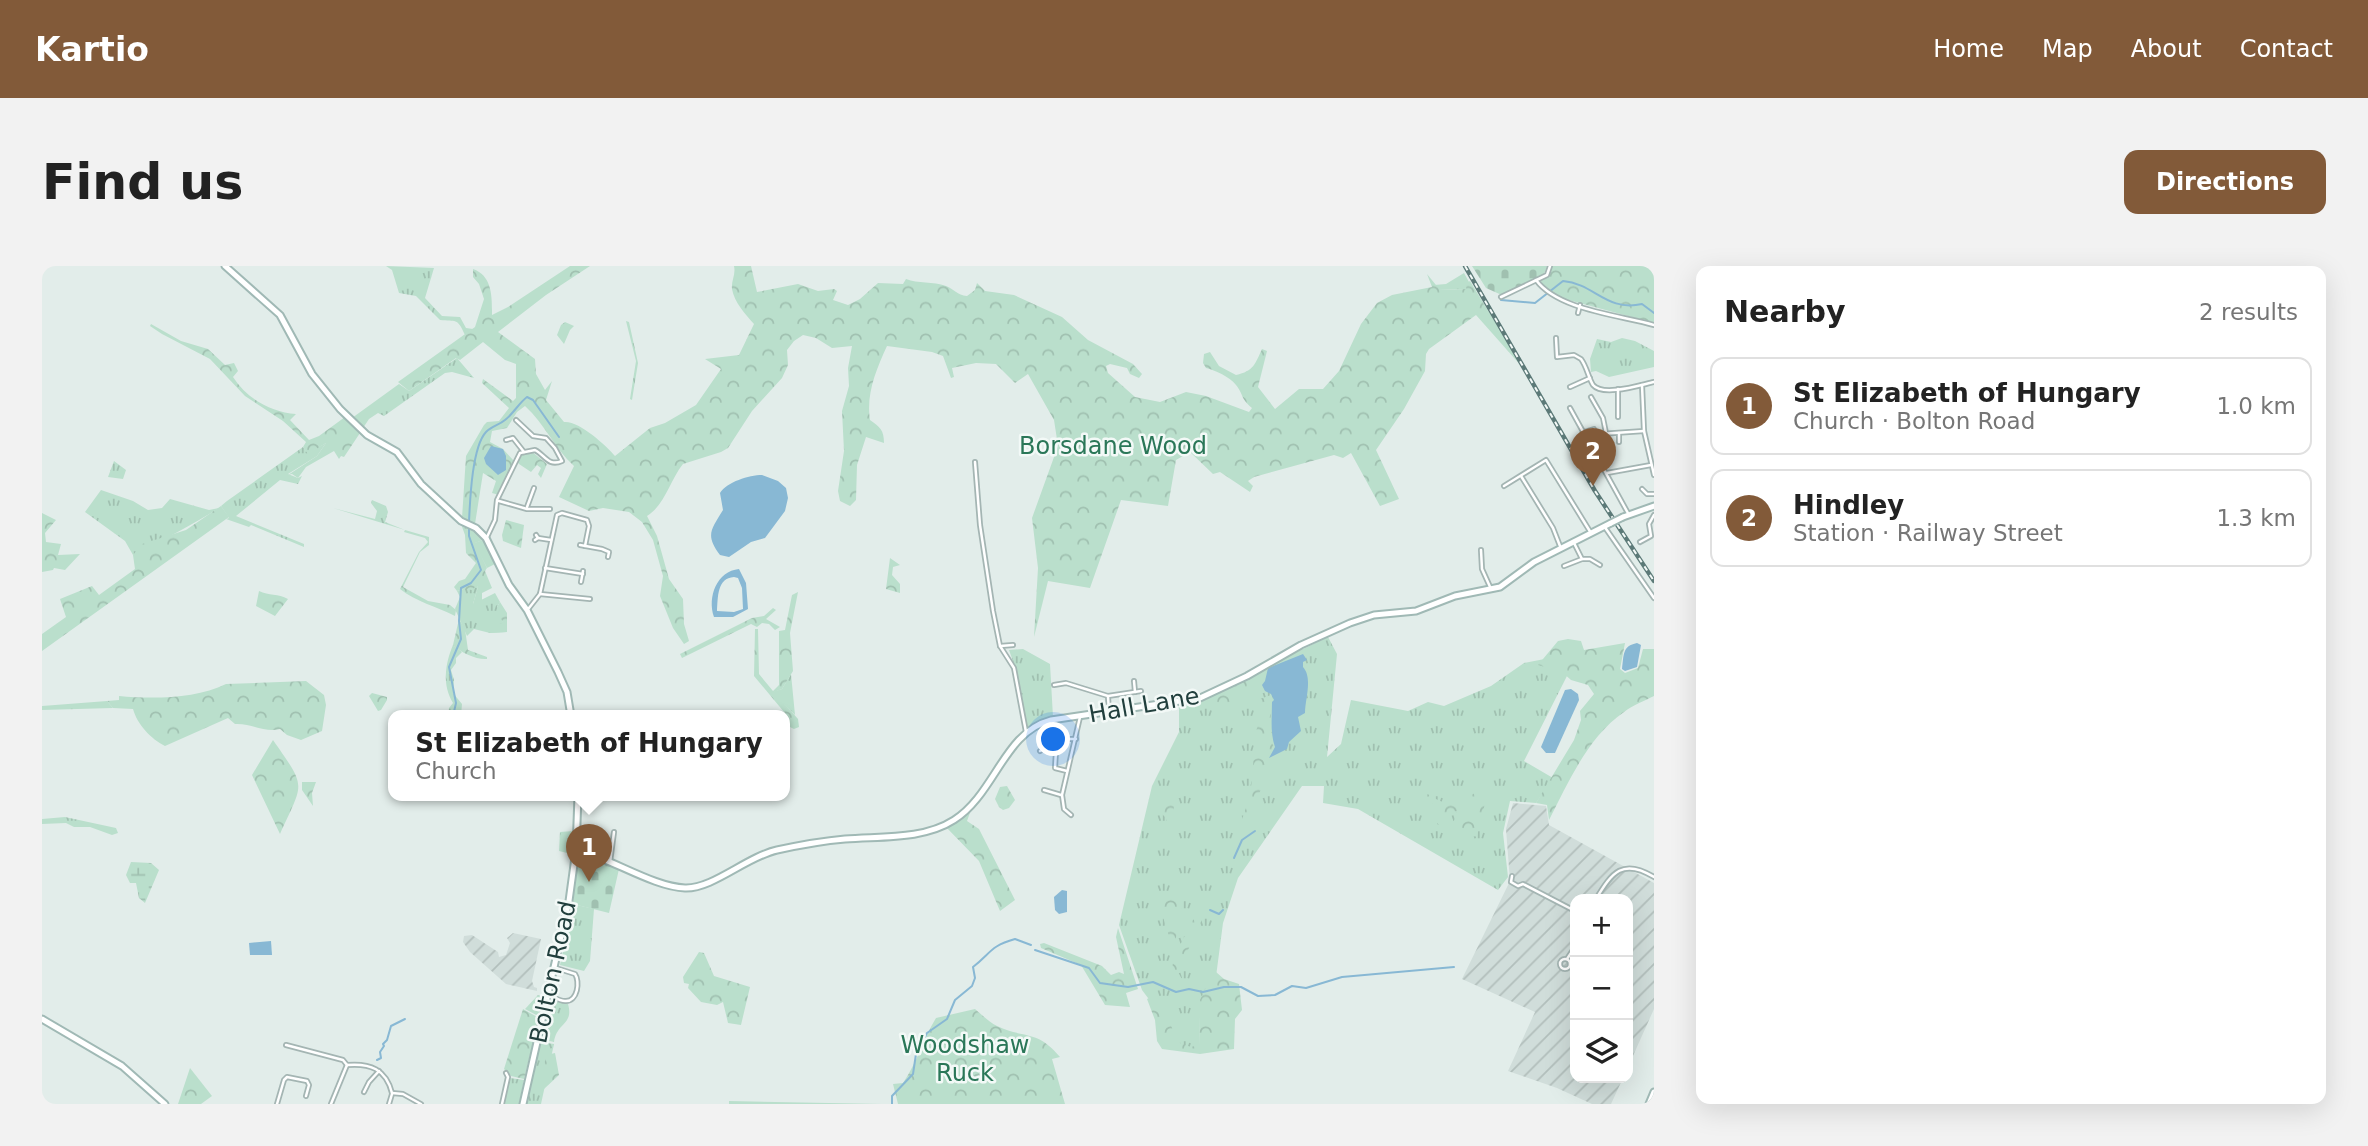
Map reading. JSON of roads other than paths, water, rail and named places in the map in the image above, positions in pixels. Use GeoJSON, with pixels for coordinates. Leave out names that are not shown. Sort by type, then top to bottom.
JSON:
{"type":"FeatureCollection","features":[{"type":"Feature","properties":{"kind":"street"},"geometry":{"type":"LineString","coordinates":[[225,266],[284,320],[312,374],[340,410],[367,435],[397,453],[421,484],[463,522],[486,538],[509,585],[527,610],[566,692],[570,710]]}},
{"type":"Feature","properties":{"kind":"street"},"geometry":{"type":"LineString","coordinates":[[1501,297],[1547,275],[1550,266]]}},
{"type":"Feature","properties":{"kind":"street"},"geometry":{"type":"LineString","coordinates":[[1536,280],[1550,294],[1562,300],[1654,325]]}},
{"type":"Feature","properties":{"kind":"street"},"geometry":{"type":"LineString","coordinates":[[1578,313],[1580,305]]}},
{"type":"Feature","properties":{"kind":"street"},"geometry":{"type":"LineString","coordinates":[[1555,338],[1555,358],[1578,357],[1584,362],[1594,385],[1604,391],[1654,382]]}},
{"type":"Feature","properties":{"kind":"street"},"geometry":{"type":"LineString","coordinates":[[1570,387],[1590,378]]}},
{"type":"Feature","properties":{"kind":"street"},"geometry":{"type":"LineString","coordinates":[[1642,384],[1644,431],[1654,475]]}},
{"type":"Feature","properties":{"kind":"street"},"geometry":{"type":"LineString","coordinates":[[1618,389],[1619,417]]}},
{"type":"Feature","properties":{"kind":"street"},"geometry":{"type":"LineString","coordinates":[[1591,397],[1603,418],[1605,439]]}},
{"type":"Feature","properties":{"kind":"street"},"geometry":{"type":"LineString","coordinates":[[1570,408],[1607,473],[1626,516]]}},
{"type":"Feature","properties":{"kind":"street"},"geometry":{"type":"LineString","coordinates":[[486,538],[495,520],[498,500],[516,460],[524,452],[535,450],[552,463],[562,461],[546,438],[533,436],[516,420]]}},
{"type":"Feature","properties":{"kind":"street"},"geometry":{"type":"LineString","coordinates":[[1584,432],[1594,429]]}},
{"type":"Feature","properties":{"kind":"street"},"geometry":{"type":"LineString","coordinates":[[1604,434],[1644,431]]}},
{"type":"Feature","properties":{"kind":"street"},"geometry":{"type":"LineString","coordinates":[[1619,433],[1619,442]]}},
{"type":"Feature","properties":{"kind":"street"},"geometry":{"type":"LineString","coordinates":[[516,440],[520,436]]}},
{"type":"Feature","properties":{"kind":"street"},"geometry":{"type":"LineString","coordinates":[[506,440],[516,440],[524,452]]}},
{"type":"Feature","properties":{"kind":"street"},"geometry":{"type":"LineString","coordinates":[[1596,453],[1610,450]]}},
{"type":"Feature","properties":{"kind":"street"},"geometry":{"type":"LineString","coordinates":[[1504,486],[1546,460],[1591,533]]}},
{"type":"Feature","properties":{"kind":"street"},"geometry":{"type":"LineString","coordinates":[[576,850],[661,883],[688,888],[713,881],[763,853],[812,843],[911,834],[936,828],[954,820],[981,796],[1026,732],[1014,668],[1001,647],[986,567],[975,463]]}},
{"type":"Feature","properties":{"kind":"street"},"geometry":{"type":"LineString","coordinates":[[1607,473],[1651,465]]}},
{"type":"Feature","properties":{"kind":"street"},"geometry":{"type":"LineString","coordinates":[[1521,475],[1553,528],[1561,547]]}},
{"type":"Feature","properties":{"kind":"street"},"geometry":{"type":"LineString","coordinates":[[527,509],[534,488]]}},
{"type":"Feature","properties":{"kind":"street"},"geometry":{"type":"LineString","coordinates":[[1642,489],[1647,494],[1654,494]]}},
{"type":"Feature","properties":{"kind":"street"},"geometry":{"type":"LineString","coordinates":[[498,500],[527,509],[552,509],[551,514]]}},
{"type":"Feature","properties":{"kind":"street","name":"Hall Lane"},"geometry":{"type":"LineString","coordinates":[[1026,732],[1044,722],[1200,698],[1350,622],[1368,616],[1416,611],[1455,596],[1500,587],[1534,562],[1561,547],[1626,516],[1654,506]]}},
{"type":"Feature","properties":{"kind":"street"},"geometry":{"type":"LineString","coordinates":[[527,610],[540,594],[558,514],[587,520],[589,526],[585,546]]}},
{"type":"Feature","properties":{"kind":"street"},"geometry":{"type":"LineString","coordinates":[[1640,542],[1651,536],[1648,524],[1654,515]]}},
{"type":"Feature","properties":{"kind":"street"},"geometry":{"type":"LineString","coordinates":[[1604,526],[1654,598]]}},
{"type":"Feature","properties":{"kind":"street"},"geometry":{"type":"LineString","coordinates":[[536,538],[551,540]]}},
{"type":"Feature","properties":{"kind":"street"},"geometry":{"type":"LineString","coordinates":[[1573,541],[1582,559]]}},
{"type":"Feature","properties":{"kind":"street"},"geometry":{"type":"LineString","coordinates":[[580,545],[610,554]]}},
{"type":"Feature","properties":{"kind":"street"},"geometry":{"type":"LineString","coordinates":[[1481,550],[1482,569],[1491,589]]}},
{"type":"Feature","properties":{"kind":"street"},"geometry":{"type":"LineString","coordinates":[[1564,566],[1582,559],[1590,559],[1600,565]]}},
{"type":"Feature","properties":{"kind":"street"},"geometry":{"type":"LineString","coordinates":[[545,569],[583,572],[581,582]]}},
{"type":"Feature","properties":{"kind":"street"},"geometry":{"type":"LineString","coordinates":[[540,594],[590,599]]}},
{"type":"Feature","properties":{"kind":"street"},"geometry":{"type":"LineString","coordinates":[[1001,647],[1013,645]]}},
{"type":"Feature","properties":{"kind":"street"},"geometry":{"type":"LineString","coordinates":[[1134,681],[1135,692]]}},
{"type":"Feature","properties":{"kind":"street"},"geometry":{"type":"LineString","coordinates":[[1054,685],[1059,682],[1066,683],[1108,696],[1141,691]]}},
{"type":"Feature","properties":{"kind":"street"},"geometry":{"type":"LineString","coordinates":[[1108,696],[1109,711]]}},
{"type":"Feature","properties":{"kind":"street"},"geometry":{"type":"LineString","coordinates":[[1071,815],[1064,809],[1062,794],[1080,716]]}},
{"type":"Feature","properties":{"kind":"street"},"geometry":{"type":"LineString","coordinates":[[1040,751],[1058,739],[1076,739]]}},
{"type":"Feature","properties":{"kind":"street"},"geometry":{"type":"LineString","coordinates":[[1056,751],[1055,768],[1066,771]]}},
{"type":"Feature","properties":{"kind":"street"},"geometry":{"type":"LineString","coordinates":[[1044,790],[1062,794]]}},
{"type":"Feature","properties":{"kind":"street","name":"Bolton Road"},"geometry":{"type":"LineString","coordinates":[[523,1104],[569,901],[576,850],[578,801]]}},
{"type":"Feature","properties":{"kind":"street"},"geometry":{"type":"LineString","coordinates":[[610,862],[614,832]]}},
{"type":"Feature","properties":{"kind":"street"},"geometry":{"type":"LineString","coordinates":[[1599,894],[1611,876],[1624,869],[1639,869],[1654,877]]}},
{"type":"Feature","properties":{"kind":"street"},"geometry":{"type":"LineString","coordinates":[[1512,876],[1511,882],[1518,886],[1523,884],[1570,908]]}},
{"type":"Feature","properties":{"kind":"street"},"geometry":{"type":"LineString","coordinates":[[1567,960],[1570,955]]}},
{"type":"Feature","properties":{"kind":"street"},"geometry":{"type":"LineString","coordinates":[[548,995],[570,1000],[574,997],[579,982],[575,974],[555,968]]}},
{"type":"Feature","properties":{"kind":"street"},"geometry":{"type":"LineString","coordinates":[[42,1019],[122,1066],[164,1104]]}},
{"type":"Feature","properties":{"kind":"street"},"geometry":{"type":"LineString","coordinates":[[286,1045],[343,1060],[347,1065]]}},
{"type":"Feature","properties":{"kind":"street"},"geometry":{"type":"LineString","coordinates":[[347,1065],[363,1063],[379,1071],[390,1085],[392,1093],[389,1104]]}},
{"type":"Feature","properties":{"kind":"street"},"geometry":{"type":"LineString","coordinates":[[331,1104],[347,1065]]}},
{"type":"Feature","properties":{"kind":"street"},"geometry":{"type":"LineString","coordinates":[[365,1092],[369,1082],[379,1071]]}},
{"type":"Feature","properties":{"kind":"street"},"geometry":{"type":"LineString","coordinates":[[502,1104],[508,1077],[506,1073]]}},
{"type":"Feature","properties":{"kind":"street"},"geometry":{"type":"LineString","coordinates":[[277,1104],[287,1077],[307,1081],[309,1085],[306,1096]]}},
{"type":"Feature","properties":{"kind":"street"},"geometry":{"type":"LineString","coordinates":[[1649,1104],[1654,1092]]}},
{"type":"Feature","properties":{"kind":"street"},"geometry":{"type":"LineString","coordinates":[[392,1093],[403,1094],[421,1104]]}},
{"type":"Feature","properties":{"kind":"water"},"geometry":{"type":"Polygon","coordinates":[[[491,446],[503,449],[506,456],[506,470],[498,475],[486,464],[484,458],[491,446]]]}},
{"type":"Feature","properties":{"kind":"water"},"geometry":{"type":"Polygon","coordinates":[[[762,475],[778,481],[786,488],[788,498],[785,511],[765,538],[751,542],[729,557],[720,555],[712,542],[711,532],[723,510],[720,493],[739,480],[762,475]]]}},
{"type":"Feature","properties":{"kind":"water"},"geometry":{"type":"Polygon","coordinates":[[[739,569],[746,583],[748,609],[733,617],[714,617],[713,594],[720,580],[731,571],[739,569]],[[728,578],[721,585],[717,611],[734,612],[743,609],[742,588],[738,578],[728,578]]]}},
{"type":"Feature","properties":{"kind":"water"},"geometry":{"type":"Polygon","coordinates":[[[1637,643],[1641,645],[1637,667],[1625,671],[1622,669],[1625,652],[1629,646],[1637,643]]]}},
{"type":"Feature","properties":{"kind":"water"},"geometry":{"type":"Polygon","coordinates":[[[1303,654],[1307,660],[1303,662],[1303,667],[1308,683],[1305,713],[1298,717],[1301,731],[1289,742],[1287,749],[1269,758],[1275,747],[1272,736],[1274,700],[1262,685],[1268,668],[1303,654]]]}},
{"type":"Feature","properties":{"kind":"water"},"geometry":{"type":"Polygon","coordinates":[[[1571,689],[1578,694],[1579,700],[1555,753],[1546,753],[1541,747],[1565,690],[1571,689]]]}},
{"type":"Feature","properties":{"kind":"water"},"geometry":{"type":"Polygon","coordinates":[[[1062,890],[1067,891],[1067,912],[1059,914],[1055,910],[1054,897],[1062,890]]]}},
{"type":"Feature","properties":{"kind":"water"},"geometry":{"type":"Polygon","coordinates":[[[271,941],[272,955],[250,955],[249,943],[271,941]]]}},
{"type":"Feature","properties":{"kind":"waterway"},"geometry":{"type":"LineString","coordinates":[[1501,300],[1535,303],[1563,281],[1584,287],[1619,304],[1642,304],[1654,313]]}},
{"type":"Feature","properties":{"kind":"waterway"},"geometry":{"type":"LineString","coordinates":[[469,522],[475,461],[481,439],[486,432],[508,418],[527,397],[533,400],[559,437]]}},
{"type":"Feature","properties":{"kind":"waterway"},"geometry":{"type":"LineString","coordinates":[[454,710],[456,703],[449,667],[461,639],[461,588],[471,583],[481,570],[469,536],[469,528]]}},
{"type":"Feature","properties":{"kind":"waterway"},"geometry":{"type":"LineString","coordinates":[[1234,858],[1242,840],[1255,831]]}},
{"type":"Feature","properties":{"kind":"waterway"},"geometry":{"type":"LineString","coordinates":[[1210,910],[1219,914],[1223,910]]}},
{"type":"Feature","properties":{"kind":"waterway"},"geometry":{"type":"LineString","coordinates":[[892,1104],[892,1096],[913,1074],[916,1054],[927,1033],[947,1019],[955,1000],[972,986],[975,978],[973,967],[995,947],[1007,942],[1015,939],[1031,945]]}},
{"type":"Feature","properties":{"kind":"waterway"},"geometry":{"type":"LineString","coordinates":[[1035,950],[1089,968],[1100,983],[1128,987],[1153,982],[1176,992],[1241,987],[1258,996],[1275,995],[1292,986],[1306,988],[1342,977],[1454,967]]}},
{"type":"Feature","properties":{"kind":"waterway"},"geometry":{"type":"LineString","coordinates":[[377,1060],[381,1058],[380,1052],[391,1026],[405,1019]]}},
{"type":"Feature","properties":{"kind":"railway"},"geometry":{"type":"LineString","coordinates":[[1465,266],[1595,491],[1654,581]]}},
{"type":"Feature","properties":{"kind":"place","name":"Hindley"},"geometry":{"type":"Point","coordinates":[1593,486]}},
{"type":"Feature","properties":{"kind":"place","name":"St Elizabeth of Hungary"},"geometry":{"type":"Point","coordinates":[589,882]}},
{"type":"Feature","properties":{"kind":"park label","name":"Borsdane Wood"},"geometry":{"type":"Point","coordinates":[1113,446]}},
{"type":"Feature","properties":{"kind":"park label","name":"Woodshaw Ruck"},"geometry":{"type":"Point","coordinates":[965,1059]}}]}
